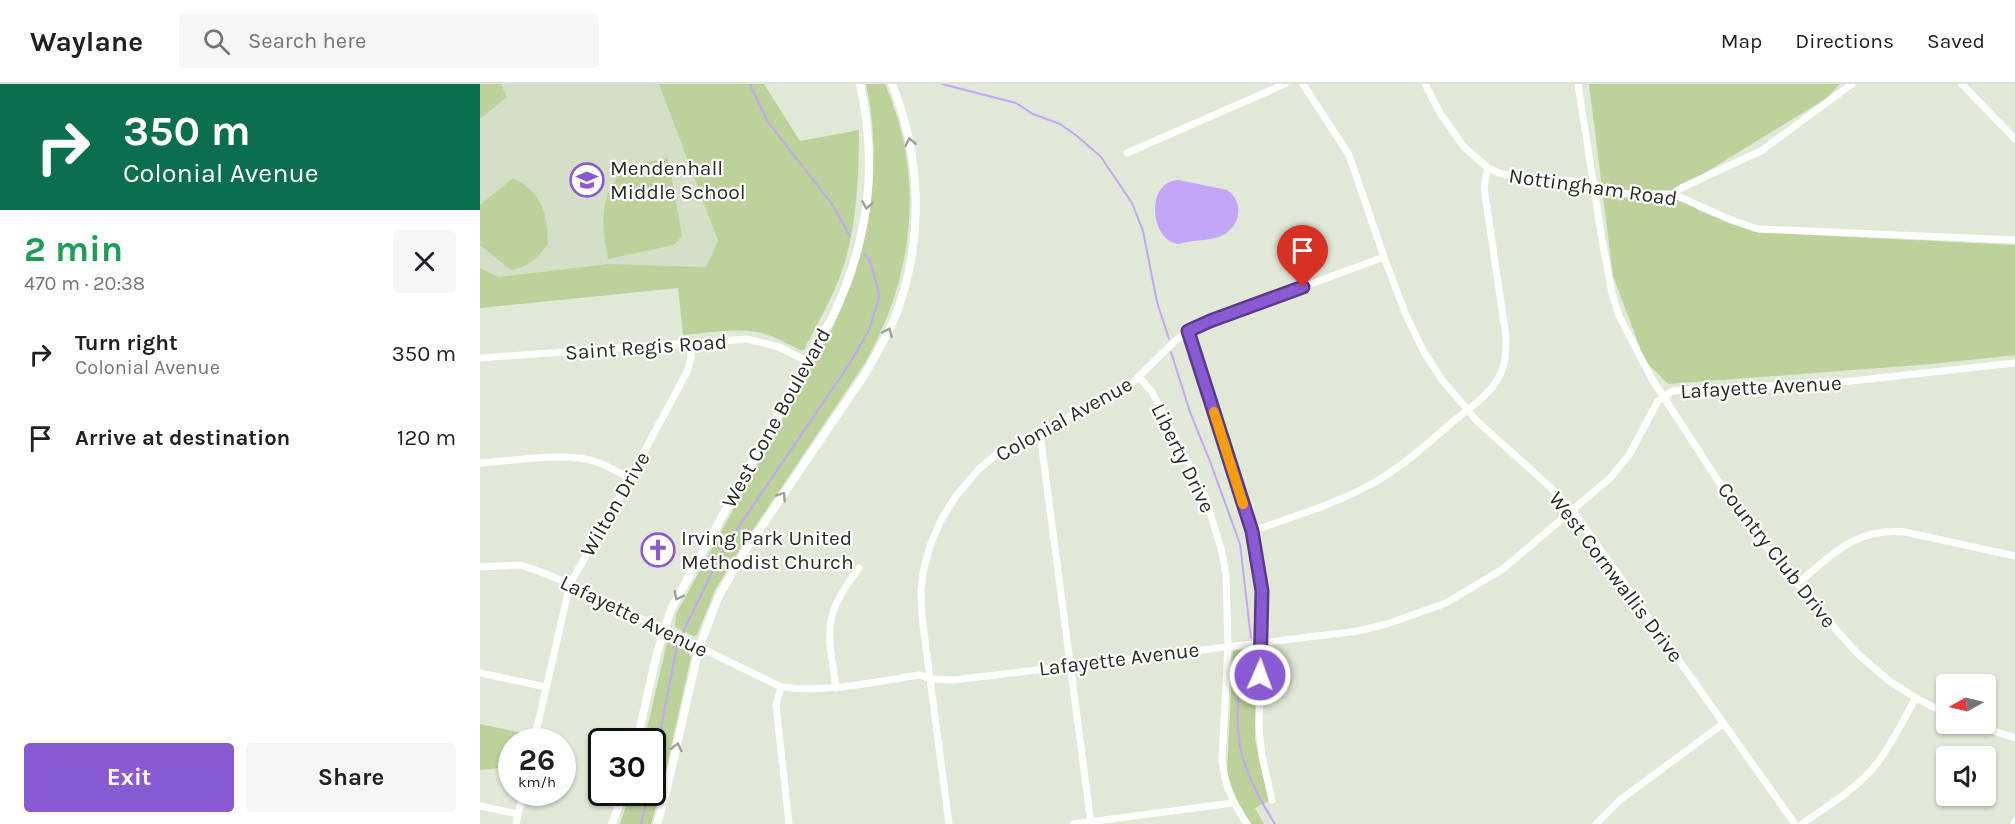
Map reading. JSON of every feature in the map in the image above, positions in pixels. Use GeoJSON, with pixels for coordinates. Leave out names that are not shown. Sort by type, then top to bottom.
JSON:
{"type":"FeatureCollection","features":[{"type":"Feature","properties":{"kind":"main road","name":"West Cone Boulevard"},"geometry":{"type":"LineString","coordinates":[[640,728],[663,630],[687,579],[846,288],[855,262],[869,188],[867,128],[860,84]]}},
{"type":"Feature","properties":{"kind":"main road","name":"West Cone Boulevard"},"geometry":{"type":"LineString","coordinates":[[657,824],[669,783],[699,648],[718,598],[737,564],[865,374],[882,346],[898,310],[913,251],[916,193],[909,139],[892,84]]}},
{"type":"Feature","properties":{"kind":"main road"},"geometry":{"type":"LineString","coordinates":[[612,824],[619,806]]}},
{"type":"Feature","properties":{"kind":"street"},"geometry":{"type":"LineString","coordinates":[[1127,153],[1285,84]]}},
{"type":"Feature","properties":{"kind":"street","name":"West Cornwallis Drive"},"geometry":{"type":"LineString","coordinates":[[1303,84],[1349,154],[1406,315],[1424,352],[1442,380],[1467,411],[1573,511],[1795,824]]}},
{"type":"Feature","properties":{"kind":"street","name":"Nottingham Road"},"geometry":{"type":"LineString","coordinates":[[1425,84],[1451,131],[1464,147],[1488,168],[1499,173],[1517,177],[1578,181],[1593,188],[1628,194],[1672,194],[1731,220],[1758,229],[2015,240]]}},
{"type":"Feature","properties":{"kind":"street","name":"Country Club Drive"},"geometry":{"type":"LineString","coordinates":[[1578,84],[1606,263],[1619,316],[1635,350],[1743,519],[1797,584],[1858,654],[1889,681],[1936,708]]}},
{"type":"Feature","properties":{"kind":"street"},"geometry":{"type":"LineString","coordinates":[[1672,194],[1761,151],[1852,84]]}},
{"type":"Feature","properties":{"kind":"street"},"geometry":{"type":"LineString","coordinates":[[1962,84],[2015,139]]}},
{"type":"Feature","properties":{"kind":"street"},"geometry":{"type":"LineString","coordinates":[[1252,531],[1297,516],[1364,488],[1416,453],[1467,411],[1498,379],[1506,353],[1506,337],[1484,187],[1488,168]]}},
{"type":"Feature","properties":{"kind":"street","name":"Colonial Avenue"},"geometry":{"type":"LineString","coordinates":[[949,824],[922,618],[921,592],[923,573],[941,520],[956,496],[978,470],[999,452],[1128,387],[1188,331],[1384,257]]}},
{"type":"Feature","properties":{"kind":"street"},"geometry":{"type":"LineString","coordinates":[[1188,331],[1252,531],[1262,591],[1259,727],[1262,756],[1272,800]]}},
{"type":"Feature","properties":{"kind":"street","name":"Saint Regis Road"},"geometry":{"type":"LineString","coordinates":[[480,358],[747,339],[779,347],[807,361]]}},
{"type":"Feature","properties":{"kind":"street","name":"Wilton Drive"},"geometry":{"type":"LineString","coordinates":[[537,728],[570,584],[687,372],[691,358],[690,343]]}},
{"type":"Feature","properties":{"kind":"street","name":"Lafayette Avenue"},"geometry":{"type":"LineString","coordinates":[[480,567],[520,565],[539,571],[781,687],[821,690],[920,675],[954,680],[1358,631],[1388,624],[1446,603],[1503,569],[1610,478],[1629,455],[1658,401],[1672,391],[1844,382],[2015,363]]}},
{"type":"Feature","properties":{"kind":"street","name":"Liberty Drive"},"geometry":{"type":"LineString","coordinates":[[1139,377],[1152,392],[1200,486],[1214,523],[1226,575],[1228,646],[1222,760],[1224,779],[1233,803],[1247,824]]}},
{"type":"Feature","properties":{"kind":"street"},"geometry":{"type":"LineString","coordinates":[[1040,433],[1091,823]]}},
{"type":"Feature","properties":{"kind":"street"},"geometry":{"type":"LineString","coordinates":[[480,463],[582,458],[597,462],[630,478]]}},
{"type":"Feature","properties":{"kind":"street"},"geometry":{"type":"LineString","coordinates":[[1797,584],[1836,551],[1856,538],[1890,531],[1905,532],[2015,556]]}},
{"type":"Feature","properties":{"kind":"street"},"geometry":{"type":"LineString","coordinates":[[836,688],[828,629],[832,610],[859,568]]}},
{"type":"Feature","properties":{"kind":"street"},"geometry":{"type":"LineString","coordinates":[[480,673],[546,687]]}},
{"type":"Feature","properties":{"kind":"street"},"geometry":{"type":"LineString","coordinates":[[781,687],[776,705],[789,824]]}},
{"type":"Feature","properties":{"kind":"street"},"geometry":{"type":"LineString","coordinates":[[1802,824],[1866,776],[1877,763],[1916,698]]}},
{"type":"Feature","properties":{"kind":"street"},"geometry":{"type":"LineString","coordinates":[[1596,824],[1620,800],[1724,723]]}},
{"type":"Feature","properties":{"kind":"street"},"geometry":{"type":"LineString","coordinates":[[1996,732],[2015,738]]}},
{"type":"Feature","properties":{"kind":"street"},"geometry":{"type":"LineString","coordinates":[[1073,824],[1233,803]]}},
{"type":"Feature","properties":{"kind":"street"},"geometry":{"type":"LineString","coordinates":[[480,806],[518,814]]}},
{"type":"Feature","properties":{"kind":"street"},"geometry":{"type":"LineString","coordinates":[[516,824],[520,806]]}},
{"type":"Feature","properties":{"kind":"shaded area","name":"Mendenhall Middle School"},"geometry":{"type":"Polygon","coordinates":[[[501,84],[659,84],[718,242],[706,267],[609,264],[498,277],[480,268],[480,119],[507,97],[501,84]]]}},
{"type":"Feature","properties":{"kind":"shaded area"},"geometry":{"type":"Polygon","coordinates":[[[1179,180],[1227,190],[1233,195],[1237,202],[1238,215],[1232,228],[1219,237],[1178,244],[1166,238],[1156,220],[1157,198],[1161,189],[1168,183],[1179,180]]]}},
{"type":"Feature","properties":{"kind":"green space"},"geometry":{"type":"Polygon","coordinates":[[[480,84],[501,84],[507,97],[480,119],[480,84]]]}},
{"type":"Feature","properties":{"kind":"green space"},"geometry":{"type":"Polygon","coordinates":[[[659,84],[764,84],[800,141],[859,130],[856,201],[847,254],[834,292],[804,350],[756,332],[738,330],[683,335],[678,288],[480,308],[480,268],[498,277],[609,264],[706,267],[718,241],[659,84]]]}},
{"type":"Feature","properties":{"kind":"green space"},"geometry":{"type":"Polygon","coordinates":[[[866,84],[885,84],[898,119],[906,155],[910,191],[909,226],[904,261],[895,296],[882,330],[865,363],[736,555],[715,590],[697,635],[693,636],[675,627],[676,614],[834,325],[859,259],[870,210],[874,158],[873,132],[866,84]]]}},
{"type":"Feature","properties":{"kind":"green space"},"geometry":{"type":"Polygon","coordinates":[[[1589,84],[1840,84],[1825,99],[1677,190],[1698,210],[1755,232],[2015,245],[2015,355],[1931,364],[1668,384],[1645,361],[1613,276],[1589,84]]]}},
{"type":"Feature","properties":{"kind":"green space"},"geometry":{"type":"Polygon","coordinates":[[[668,158],[682,236],[674,245],[608,259],[603,225],[605,202],[614,182],[632,166],[668,158]]]}},
{"type":"Feature","properties":{"kind":"green space"},"geometry":{"type":"Polygon","coordinates":[[[513,178],[537,197],[544,213],[548,244],[532,261],[523,267],[511,270],[480,245],[480,205],[513,178]]]}},
{"type":"Feature","properties":{"kind":"green space"},"geometry":{"type":"Polygon","coordinates":[[[667,643],[673,643],[689,651],[691,657],[666,770],[666,728],[647,728],[667,643]]]}},
{"type":"Feature","properties":{"kind":"green space"},"geometry":{"type":"Polygon","coordinates":[[[1256,648],[1255,739],[1269,801],[1255,808],[1264,824],[1250,824],[1233,798],[1227,773],[1233,651],[1256,648]]]}},
{"type":"Feature","properties":{"kind":"green space"},"geometry":{"type":"Polygon","coordinates":[[[480,724],[499,728],[498,768],[480,770],[480,724]]]}},
{"type":"Feature","properties":{"kind":"green space"},"geometry":{"type":"Polygon","coordinates":[[[626,806],[656,806],[651,824],[620,824],[626,806]]]}},
{"type":"Feature","properties":{"kind":"waterway"},"geometry":{"type":"LineString","coordinates":[[750,84],[768,122],[832,204],[850,236]]}},
{"type":"Feature","properties":{"kind":"waterway"},"geometry":{"type":"LineString","coordinates":[[942,84],[1016,103],[1033,114],[1060,124],[1101,157],[1132,203],[1143,231],[1157,302],[1169,339]]}},
{"type":"Feature","properties":{"kind":"waterway"},"geometry":{"type":"LineString","coordinates":[[683,632],[723,550],[850,363],[869,330],[879,298],[872,267],[864,254]]}},
{"type":"Feature","properties":{"kind":"waterway"},"geometry":{"type":"LineString","coordinates":[[1171,352],[1190,412],[1240,544],[1251,638]]}},
{"type":"Feature","properties":{"kind":"waterway"},"geometry":{"type":"LineString","coordinates":[[661,728],[677,646]]}},
{"type":"Feature","properties":{"kind":"waterway"},"geometry":{"type":"LineString","coordinates":[[1250,649],[1238,701],[1239,739],[1242,756],[1255,789],[1275,824]]}},
{"type":"Feature","properties":{"kind":"waterway"},"geometry":{"type":"LineString","coordinates":[[641,824],[646,806]]}},
{"type":"Feature","properties":{"kind":"slow traffic"},"geometry":{"type":"LineString","coordinates":[[1214,412],[1243,504]]}},
{"type":"Feature","properties":{"kind":"place","name":"Mendenhall Middle School"},"geometry":{"type":"Point","coordinates":[587,180]}},
{"type":"Feature","properties":{"kind":"place","name":"Irving Park United Methodist Church"},"geometry":{"type":"Point","coordinates":[658,550]}},
{"type":"Feature","properties":{"kind":"route"},"geometry":{"type":"LineString","coordinates":[[1260,675],[1262,591],[1259,563],[1252,531],[1188,331],[1303,287]]}}]}
